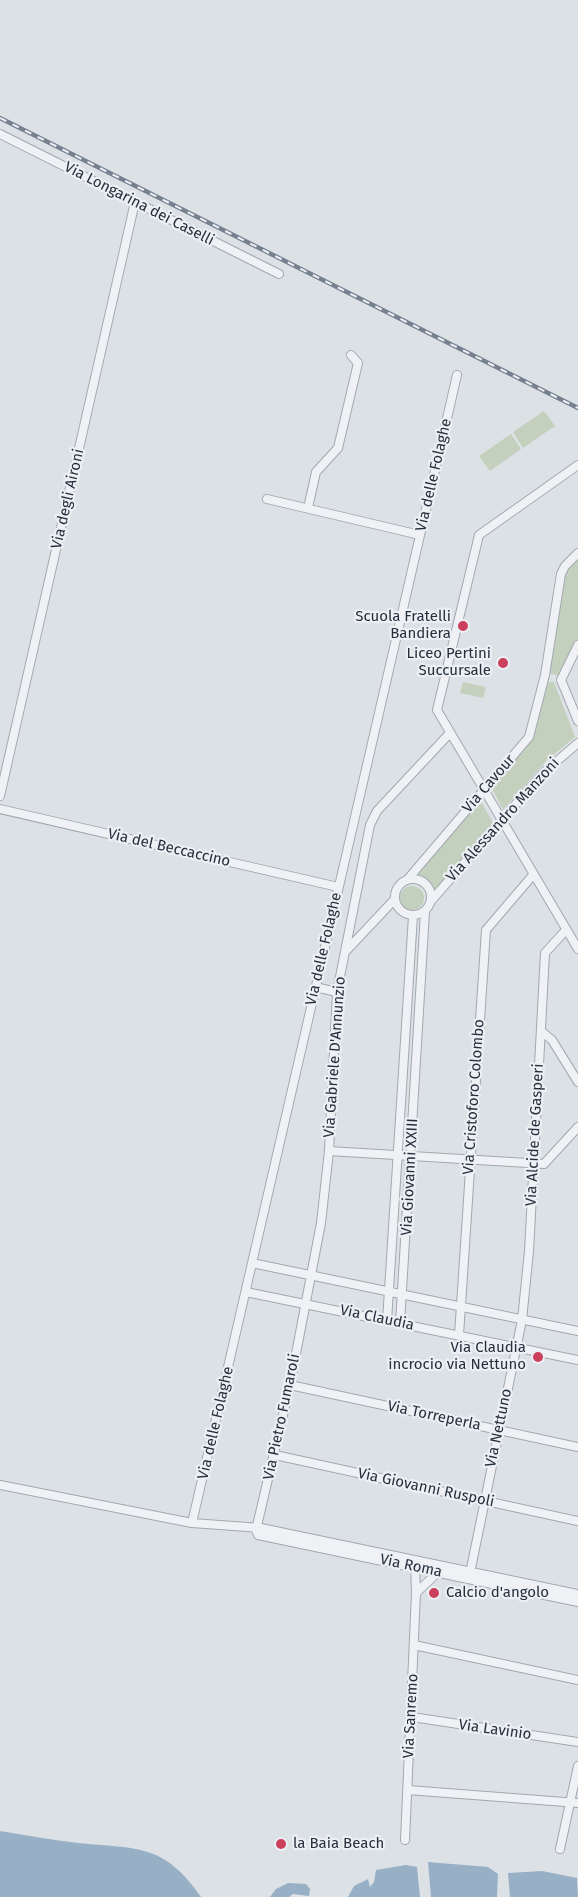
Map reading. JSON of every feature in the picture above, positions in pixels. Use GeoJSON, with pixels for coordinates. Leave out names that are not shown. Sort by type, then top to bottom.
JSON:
{"type":"FeatureCollection","features":[{"type":"Feature","properties":{"kind":"street","name":"Via Longarina dei Caselli"},"geometry":{"type":"LineString","coordinates":[[0,134],[279,274]]}},
{"type":"Feature","properties":{"kind":"street","name":"Via degli Aironi"},"geometry":{"type":"LineString","coordinates":[[0,796],[135,202]]}},
{"type":"Feature","properties":{"kind":"street"},"geometry":{"type":"LineString","coordinates":[[308,508],[316,472],[338,447],[358,363],[351,355]]}},
{"type":"Feature","properties":{"kind":"street","name":"Via delle Folaghe"},"geometry":{"type":"LineString","coordinates":[[192,1523],[457,375]]}},
{"type":"Feature","properties":{"kind":"street"},"geometry":{"type":"LineString","coordinates":[[578,465],[490,525],[476,539],[437,707],[439,717],[578,949]]}},
{"type":"Feature","properties":{"kind":"street"},"geometry":{"type":"LineString","coordinates":[[267,499],[420,535]]}},
{"type":"Feature","properties":{"kind":"street","name":"Via Cavour"},"geometry":{"type":"LineString","coordinates":[[407,880],[529,736],[535,724],[545,675],[561,574],[565,566],[578,553]]}},
{"type":"Feature","properties":{"kind":"street"},"geometry":{"type":"LineString","coordinates":[[578,645],[561,680],[578,721]]}},
{"type":"Feature","properties":{"kind":"street"},"geometry":{"type":"LineString","coordinates":[[545,675],[561,680]]}},
{"type":"Feature","properties":{"kind":"street","name":"Via Gabriele D'Annunzio"},"geometry":{"type":"LineString","coordinates":[[306,1303],[309,1276],[321,1223],[329,1151],[338,992],[372,819],[449,734]]}},
{"type":"Feature","properties":{"kind":"street","name":"Via Alessandro Manzoni"},"geometry":{"type":"LineString","coordinates":[[431,901],[548,768],[578,743]]}},
{"type":"Feature","properties":{"kind":"street","name":"Via del Beccaccino"},"geometry":{"type":"LineString","coordinates":[[0,809],[338,887]]}},
{"type":"Feature","properties":{"kind":"street","name":"Via Cristoforo Colombo"},"geometry":{"type":"LineString","coordinates":[[459,1335],[486,930],[533,875]]}},
{"type":"Feature","properties":{"kind":"street"},"geometry":{"type":"LineString","coordinates":[[345,952],[394,900],[399,885],[407,880],[420,880],[425,884],[429,888],[431,901],[425,912],[413,916],[403,913],[394,900]]}},
{"type":"Feature","properties":{"kind":"street","name":"Via Giovanni XXIII"},"geometry":{"type":"LineString","coordinates":[[400,1323],[425,912]]}},
{"type":"Feature","properties":{"kind":"street","name":"Via Giovanni XXIII"},"geometry":{"type":"LineString","coordinates":[[387,1321],[391,1293],[413,916]]}},
{"type":"Feature","properties":{"kind":"street","name":"Via Alcide de Gasperi"},"geometry":{"type":"LineString","coordinates":[[517,1348],[522,1320],[534,1163],[544,953],[566,930]]}},
{"type":"Feature","properties":{"kind":"street"},"geometry":{"type":"LineString","coordinates":[[315,987],[338,992]]}},
{"type":"Feature","properties":{"kind":"street"},"geometry":{"type":"LineString","coordinates":[[406,1031],[418,1032]]}},
{"type":"Feature","properties":{"kind":"street"},"geometry":{"type":"LineString","coordinates":[[541,1031],[552,1040],[578,1082]]}},
{"type":"Feature","properties":{"kind":"street"},"geometry":{"type":"LineString","coordinates":[[329,1151],[544,1164],[578,1127]]}},
{"type":"Feature","properties":{"kind":"street","name":"Via Claudia"},"geometry":{"type":"LineString","coordinates":[[252,1263],[578,1331]]}},
{"type":"Feature","properties":{"kind":"street","name":"Via Claudia"},"geometry":{"type":"LineString","coordinates":[[246,1292],[578,1360]]}},
{"type":"Feature","properties":{"kind":"street","name":"Via Pietro Fumaroli"},"geometry":{"type":"LineString","coordinates":[[256,1530],[275,1455],[306,1303]]}},
{"type":"Feature","properties":{"kind":"street","name":"Via Nettuno"},"geometry":{"type":"LineString","coordinates":[[470,1574],[483,1501],[517,1348]]}},
{"type":"Feature","properties":{"kind":"street","name":"Via Torreperla"},"geometry":{"type":"LineString","coordinates":[[290,1385],[578,1447]]}},
{"type":"Feature","properties":{"kind":"street","name":"Via Giovanni Ruspoli"},"geometry":{"type":"LineString","coordinates":[[275,1455],[578,1521]]}},
{"type":"Feature","properties":{"kind":"street","name":"Via Roma"},"geometry":{"type":"LineString","coordinates":[[0,1485],[192,1523],[256,1530],[258,1535],[415,1563],[574,1597]]}},
{"type":"Feature","properties":{"kind":"street","name":"Via Roma"},"geometry":{"type":"LineString","coordinates":[[415,1563],[438,1572],[470,1574]]}},
{"type":"Feature","properties":{"kind":"street","name":"Via Sanremo"},"geometry":{"type":"LineString","coordinates":[[405,1840],[412,1718],[415,1563]]}},
{"type":"Feature","properties":{"kind":"street"},"geometry":{"type":"LineString","coordinates":[[416,1593],[438,1572]]}},
{"type":"Feature","properties":{"kind":"street"},"geometry":{"type":"LineString","coordinates":[[414,1645],[578,1680]]}},
{"type":"Feature","properties":{"kind":"street","name":"Via Lavinio"},"geometry":{"type":"LineString","coordinates":[[412,1718],[578,1742]]}},
{"type":"Feature","properties":{"kind":"street"},"geometry":{"type":"LineString","coordinates":[[560,1849],[574,1803],[578,1766]]}},
{"type":"Feature","properties":{"kind":"street"},"geometry":{"type":"LineString","coordinates":[[408,1790],[574,1803]]}},
{"type":"Feature","properties":{"kind":"green space"},"geometry":{"type":"Polygon","coordinates":[[[544,411],[555,426],[523,448],[513,432],[544,411]]]}},
{"type":"Feature","properties":{"kind":"green space"},"geometry":{"type":"Polygon","coordinates":[[[511,434],[521,449],[490,471],[479,456],[511,434]]]}},
{"type":"Feature","properties":{"kind":"green space"},"geometry":{"type":"Polygon","coordinates":[[[578,558],[578,639],[560,676],[548,673],[565,574],[578,558]]]}},
{"type":"Feature","properties":{"kind":"green space"},"geometry":{"type":"Polygon","coordinates":[[[463,682],[486,687],[483,698],[460,693],[463,682]]]}},
{"type":"Feature","properties":{"kind":"green space"},"geometry":{"type":"Polygon","coordinates":[[[548,682],[554,682],[575,737],[546,761],[503,810],[492,788],[532,740],[548,682]]]}},
{"type":"Feature","properties":{"kind":"green space"},"geometry":{"type":"Polygon","coordinates":[[[480,800],[494,824],[434,891],[428,881],[415,876],[480,800]]]}},
{"type":"Feature","properties":{"kind":"green space"},"geometry":{"type":"Polygon","coordinates":[[[412,886],[421,889],[424,898],[421,907],[412,910],[403,907],[400,898],[403,889],[412,886]]]}},
{"type":"Feature","properties":{"kind":"water"},"geometry":{"type":"Polygon","coordinates":[[[0,1831],[68,1842],[133,1848],[148,1852],[174,1867],[188,1879],[201,1897],[0,1897],[0,1831]]]}},
{"type":"Feature","properties":{"kind":"water"},"geometry":{"type":"Polygon","coordinates":[[[428,1862],[488,1867],[498,1874],[497,1897],[431,1897],[428,1862]]]}},
{"type":"Feature","properties":{"kind":"water"},"geometry":{"type":"Polygon","coordinates":[[[406,1865],[417,1867],[420,1897],[348,1897],[354,1886],[368,1879],[370,1887],[374,1882],[376,1870],[406,1865]]]}},
{"type":"Feature","properties":{"kind":"water"},"geometry":{"type":"Polygon","coordinates":[[[542,1871],[577,1878],[578,1897],[510,1897],[508,1873],[542,1871]]]}},
{"type":"Feature","properties":{"kind":"water"},"geometry":{"type":"Polygon","coordinates":[[[288,1883],[306,1884],[310,1889],[309,1896],[293,1894],[289,1897],[270,1897],[276,1889],[288,1883]]]}},
{"type":"Feature","properties":{"kind":"railway"},"geometry":{"type":"LineString","coordinates":[[0,118],[578,408]]}},
{"type":"Feature","properties":{"kind":"place","name":"Scuola Fratelli Bandiera"},"geometry":{"type":"Point","coordinates":[463,626]}},
{"type":"Feature","properties":{"kind":"place","name":"Liceo Pertini Succursale"},"geometry":{"type":"Point","coordinates":[503,663]}},
{"type":"Feature","properties":{"kind":"place","name":"Via Claudia incrocio via Nettuno"},"geometry":{"type":"Point","coordinates":[538,1357]}},
{"type":"Feature","properties":{"kind":"place","name":"Calcio d'angolo"},"geometry":{"type":"Point","coordinates":[434,1593]}},
{"type":"Feature","properties":{"kind":"place","name":"la Baia Beach"},"geometry":{"type":"Point","coordinates":[281,1844]}}]}
